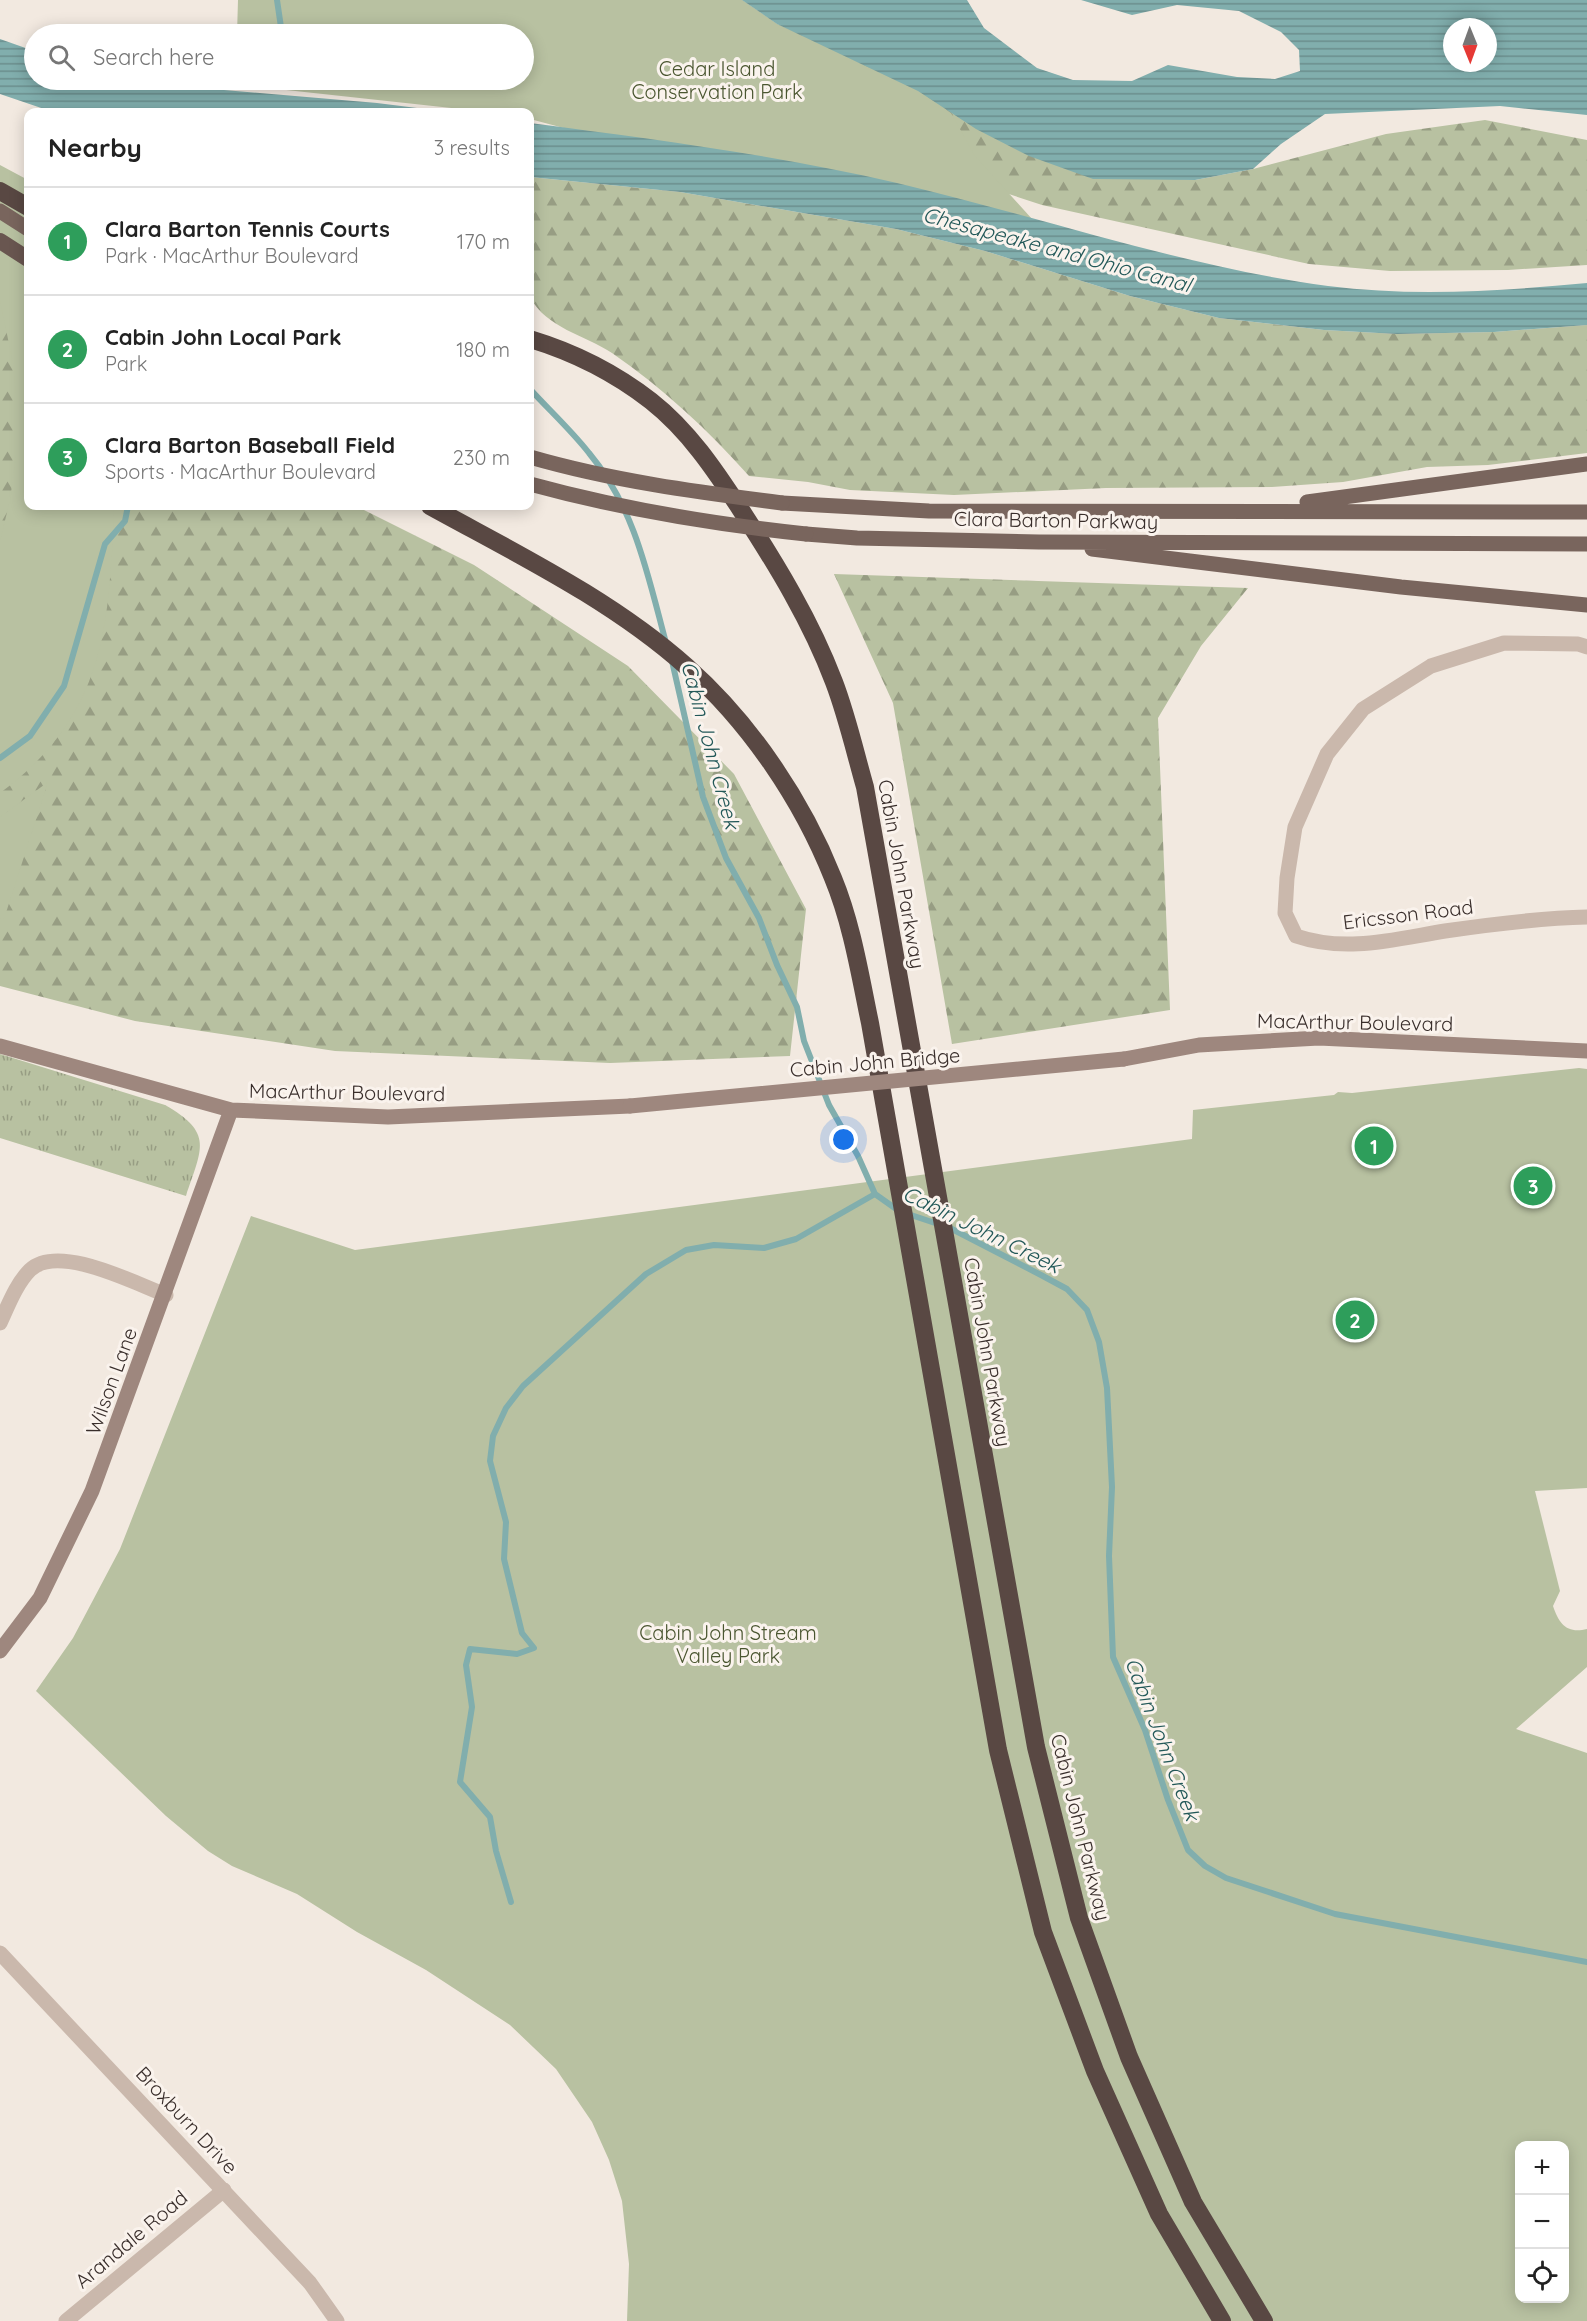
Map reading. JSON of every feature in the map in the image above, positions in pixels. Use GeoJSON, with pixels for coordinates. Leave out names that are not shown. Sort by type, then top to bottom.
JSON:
{"type":"FeatureCollection","features":[{"type":"Feature","properties":{"kind":"highway"},"geometry":{"type":"LineString","coordinates":[[0,191],[24,205]]}},
{"type":"Feature","properties":{"kind":"highway"},"geometry":{"type":"LineString","coordinates":[[0,241],[24,256]]}},
{"type":"Feature","properties":{"kind":"highway","name":"Cabin John Parkway"},"geometry":{"type":"LineString","coordinates":[[534,341],[596,366],[652,402],[704,456],[772,557],[812,631],[834,682],[865,787],[1036,1747],[1079,1918],[1129,2057],[1193,2202],[1264,2321]]}},
{"type":"Feature","properties":{"kind":"highway"},"geometry":{"type":"LineString","coordinates":[[437,510],[621,616],[688,667],[755,740],[798,806],[834,879],[856,956],[870,1023],[998,1750],[1043,1932],[1095,2071],[1159,2214],[1222,2321]]}},
{"type":"Feature","properties":{"kind":"main road"},"geometry":{"type":"LineString","coordinates":[[0,211],[24,226]]}},
{"type":"Feature","properties":{"kind":"main road","name":"Clara Barton Parkway"},"geometry":{"type":"LineString","coordinates":[[534,458],[588,473],[672,489],[782,503],[929,511],[1587,512]]}},
{"type":"Feature","properties":{"kind":"main road"},"geometry":{"type":"LineString","coordinates":[[1254,510],[1587,464]]}},
{"type":"Feature","properties":{"kind":"main road","name":"Clara Barton Parkway"},"geometry":{"type":"LineString","coordinates":[[534,485],[632,509],[696,521],[857,538],[1039,542],[1587,544]]}},
{"type":"Feature","properties":{"kind":"main road"},"geometry":{"type":"LineString","coordinates":[[1039,542],[1187,563],[1587,605]]}},
{"type":"Feature","properties":{"kind":"main road","name":"MacArthur Boulevard"},"geometry":{"type":"LineString","coordinates":[[1124,1059],[1199,1045],[1319,1038],[1587,1051]]}},
{"type":"Feature","properties":{"kind":"main road","name":"MacArthur Boulevard"},"geometry":{"type":"LineString","coordinates":[[0,1046],[231,1110],[350,1118],[630,1106]]}},
{"type":"Feature","properties":{"kind":"main road","name":"Cabin John Bridge"},"geometry":{"type":"LineString","coordinates":[[630,1106],[1124,1059]]}},
{"type":"Feature","properties":{"kind":"main road","name":"Wilson Lane"},"geometry":{"type":"LineString","coordinates":[[0,1652],[40,1598],[92,1491],[166,1295],[231,1110]]}},
{"type":"Feature","properties":{"kind":"street","name":"Ericsson Road"},"geometry":{"type":"LineString","coordinates":[[1587,647],[1578,644],[1504,643],[1431,666],[1363,709],[1327,754],[1295,827],[1287,878],[1285,913],[1296,936],[1320,944],[1352,946],[1535,918],[1587,917]]}},
{"type":"Feature","properties":{"kind":"street"},"geometry":{"type":"LineString","coordinates":[[0,1323],[18,1286],[30,1270],[44,1261],[78,1262],[166,1295]]}},
{"type":"Feature","properties":{"kind":"street","name":"Broxburn Drive"},"geometry":{"type":"LineString","coordinates":[[0,1953],[310,2283],[337,2321]]}},
{"type":"Feature","properties":{"kind":"street","name":"Arandale Road"},"geometry":{"type":"LineString","coordinates":[[66,2321],[224,2190]]}},
{"type":"Feature","properties":{"kind":"green space","name":"Cedar Island Conservation Park"},"geometry":{"type":"Polygon","coordinates":[[[238,0],[742,0],[777,24],[919,91],[951,113],[975,156],[1042,230],[620,143],[534,120],[534,108],[451,108],[287,90],[534,90],[534,24],[237,24],[238,0]]]}},
{"type":"Feature","properties":{"kind":"green space"},"geometry":{"type":"Polygon","coordinates":[[[742,0],[777,24],[1147,177],[1195,180],[1253,169],[1386,134],[1485,120],[1587,140],[1587,265],[1508,270],[1390,271],[1309,264],[1042,205],[911,162],[534,82],[534,24],[449,24],[742,0]]]}},
{"type":"Feature","properties":{"kind":"green space"},"geometry":{"type":"Polygon","coordinates":[[[0,165],[24,178],[24,510],[113,510],[114,524],[101,643],[81,699],[67,725],[49,749],[0,793],[0,541],[10,500],[16,455],[16,393],[13,363],[0,301],[0,165]]]}},
{"type":"Feature","properties":{"kind":"green space"},"geometry":{"type":"Polygon","coordinates":[[[534,177],[680,192],[896,229],[985,251],[1130,296],[1219,318],[1324,330],[1397,334],[1494,332],[1587,325],[1587,453],[1488,465],[1427,467],[1343,482],[1272,487],[1106,488],[954,495],[850,490],[808,482],[749,476],[701,426],[667,395],[612,353],[556,324],[534,303],[534,177]]]}},
{"type":"Feature","properties":{"kind":"green space"},"geometry":{"type":"Polygon","coordinates":[[[0,275],[24,295],[24,510],[364,510],[474,565],[628,666],[734,774],[806,909],[790,1056],[610,1063],[335,1051],[135,1021],[0,986],[0,275]]]}},
{"type":"Feature","properties":{"kind":"green space"},"geometry":{"type":"Polygon","coordinates":[[[834,574],[1248,588],[1201,646],[1158,718],[1170,1010],[952,1044],[893,703],[834,574]]]}},
{"type":"Feature","properties":{"kind":"green space"},"geometry":{"type":"Polygon","coordinates":[[[48,782],[4,919],[0,918],[0,817],[48,782]]]}},
{"type":"Feature","properties":{"kind":"green space"},"geometry":{"type":"Polygon","coordinates":[[[0,1054],[165,1105],[181,1115],[191,1124],[200,1143],[186,1196],[0,1138],[0,1054]]]}},
{"type":"Feature","properties":{"kind":"green space","name":"Cabin John Stream Valley Park"},"geometry":{"type":"Polygon","coordinates":[[[1579,1068],[1587,1069],[1587,1488],[1535,1491],[1560,1591],[1553,1606],[1561,1623],[1569,1629],[1587,1629],[1587,1667],[1516,1729],[1587,1753],[1587,2321],[627,2321],[629,2264],[622,2201],[609,2160],[592,2122],[556,2069],[510,2025],[426,1970],[357,1932],[297,1894],[232,1866],[208,1851],[166,1816],[36,1691],[73,1638],[120,1549],[251,1216],[355,1250],[1192,1139],[1193,1110],[1334,1095],[1338,1092],[1352,1093],[1579,1068]]]}},
{"type":"Feature","properties":{"kind":"water"},"geometry":{"type":"Polygon","coordinates":[[[742,0],[967,0],[984,28],[1037,68],[1073,80],[1132,81],[1168,65],[1237,77],[1275,79],[1300,71],[1299,50],[1281,32],[1239,11],[1177,5],[1132,15],[1081,0],[1587,0],[1587,115],[1500,106],[1325,114],[1281,144],[1253,169],[1195,180],[1093,179],[1029,156],[976,129],[918,91],[777,24],[742,0]]]}},
{"type":"Feature","properties":{"kind":"water"},"geometry":{"type":"Polygon","coordinates":[[[0,39],[24,47],[24,90],[225,90],[417,108],[41,108],[0,94],[0,39]]]}},
{"type":"Feature","properties":{"kind":"water","name":"Chesapeake and Ohio Canal"},"geometry":{"type":"Polygon","coordinates":[[[534,124],[714,148],[852,173],[951,196],[1165,254],[1328,286],[1393,291],[1458,292],[1587,283],[1587,325],[1494,332],[1397,334],[1324,330],[1219,318],[1130,296],[985,251],[896,229],[680,192],[534,177],[534,124]]]}},
{"type":"Feature","properties":{"kind":"waterway","name":"Cabin John Creek"},"geometry":{"type":"LineString","coordinates":[[277,0],[281,24]]}},
{"type":"Feature","properties":{"kind":"waterway","name":"Cabin John Creek"},"geometry":{"type":"LineString","coordinates":[[534,393],[582,445],[605,474],[618,496],[646,568],[666,643]]}},
{"type":"Feature","properties":{"kind":"waterway"},"geometry":{"type":"LineString","coordinates":[[0,758],[30,736],[64,686],[105,544],[125,521],[127,510]]}},
{"type":"Feature","properties":{"kind":"waterway","name":"Cabin John Creek"},"geometry":{"type":"LineString","coordinates":[[672,661],[703,797],[726,858],[759,918],[777,965],[797,1007],[804,1041],[829,1105],[858,1156],[875,1194],[899,1211],[950,1228],[1067,1289],[1087,1310],[1099,1342],[1107,1388],[1112,1487],[1109,1556],[1113,1657],[1145,1730],[1168,1800],[1188,1850],[1205,1866],[1226,1878],[1335,1914],[1587,1962]]}},
{"type":"Feature","properties":{"kind":"waterway"},"geometry":{"type":"LineString","coordinates":[[511,1902],[496,1851],[490,1817],[460,1782],[472,1707],[466,1665],[470,1649],[517,1654],[534,1648],[522,1633],[504,1559],[506,1522],[490,1461],[493,1436],[506,1408],[523,1386],[646,1274],[686,1250],[714,1245],[764,1248],[796,1239],[875,1194]]}},
{"type":"Feature","properties":{"kind":"place","name":"Clara Barton Tennis Courts"},"geometry":{"type":"Point","coordinates":[1374,1146]}},
{"type":"Feature","properties":{"kind":"place","name":"Clara Barton Baseball Field"},"geometry":{"type":"Point","coordinates":[1533,1186]}},
{"type":"Feature","properties":{"kind":"place","name":"Cabin John Local Park"},"geometry":{"type":"Point","coordinates":[1355,1320]}}]}
